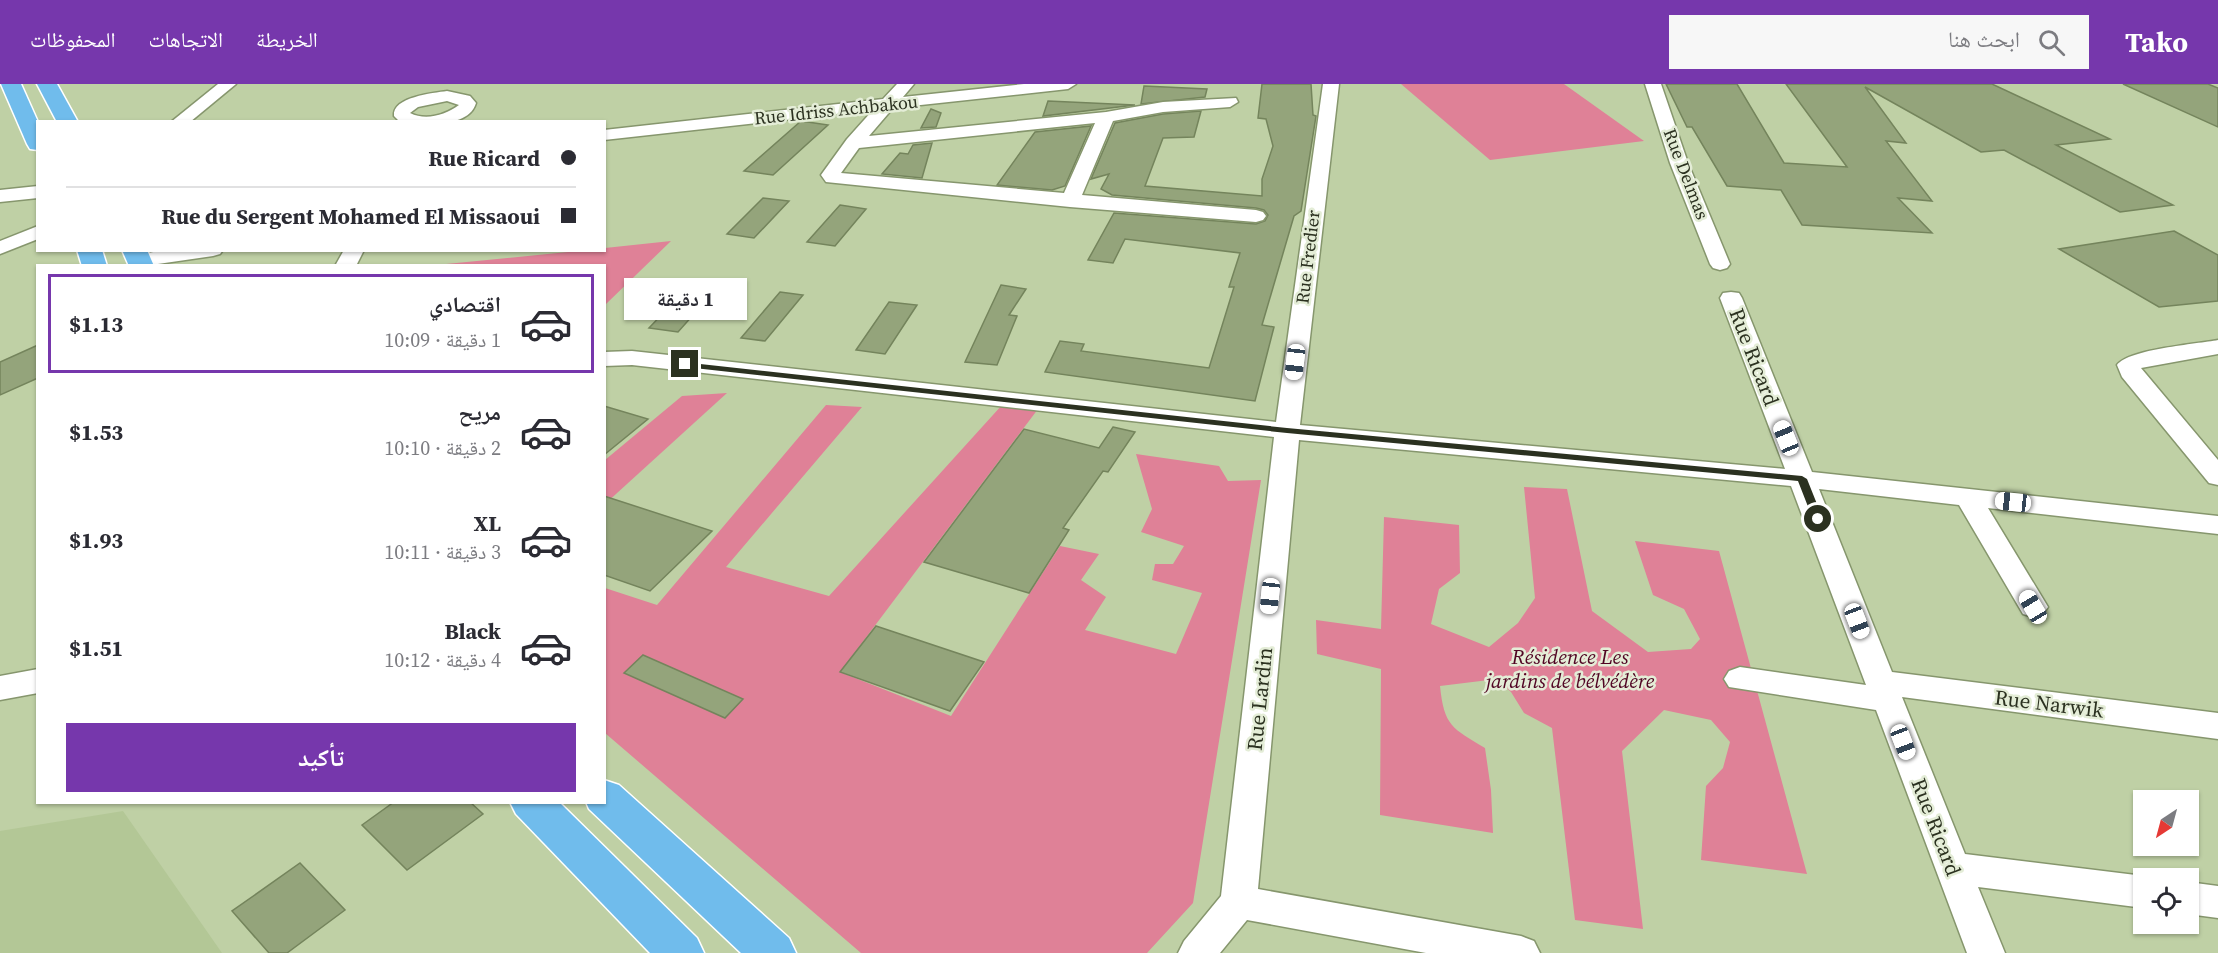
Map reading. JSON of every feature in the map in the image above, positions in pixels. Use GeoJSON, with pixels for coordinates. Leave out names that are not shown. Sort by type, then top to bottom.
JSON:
{"type":"FeatureCollection","features":[{"type":"Feature","properties":{"kind":"main road"},"geometry":{"type":"LineString","coordinates":[[10,84],[36,140]]}},
{"type":"Feature","properties":{"kind":"main road"},"geometry":{"type":"LineString","coordinates":[[47,84],[67,120]]}},
{"type":"Feature","properties":{"kind":"main road"},"geometry":{"type":"LineString","coordinates":[[606,799],[773,953]]}},
{"type":"Feature","properties":{"kind":"main road"},"geometry":{"type":"LineString","coordinates":[[533,804],[681,953]]}},
{"type":"Feature","properties":{"kind":"street"},"geometry":{"type":"LineString","coordinates":[[182,120],[228,84]]}},
{"type":"Feature","properties":{"kind":"street"},"geometry":{"type":"LineString","coordinates":[[906,84],[853,143],[830,176],[1070,201],[1256,216]]}},
{"type":"Feature","properties":{"kind":"street","name":"Rue Idriss Achbakou"},"geometry":{"type":"LineString","coordinates":[[606,135],[1068,84]]}},
{"type":"Feature","properties":{"kind":"street","name":"Rue Fredier"},"geometry":{"type":"LineString","coordinates":[[1287,431],[1331,84]]}},
{"type":"Feature","properties":{"kind":"street","name":"Rue Delmas"},"geometry":{"type":"LineString","coordinates":[[1653,84],[1679,163],[1720,264]]}},
{"type":"Feature","properties":{"kind":"street"},"geometry":{"type":"LineString","coordinates":[[853,143],[1106,117],[1162,107],[1230,102]]}},
{"type":"Feature","properties":{"kind":"street"},"geometry":{"type":"LineString","coordinates":[[1070,201],[1106,117]]}},
{"type":"Feature","properties":{"kind":"street"},"geometry":{"type":"LineString","coordinates":[[0,196],[36,192]]}},
{"type":"Feature","properties":{"kind":"street"},"geometry":{"type":"LineString","coordinates":[[0,248],[36,233]]}},
{"type":"Feature","properties":{"kind":"street"},"geometry":{"type":"LineString","coordinates":[[138,259],[196,252]]}},
{"type":"Feature","properties":{"kind":"street","name":"Rue Ricard"},"geometry":{"type":"LineString","coordinates":[[1731,298],[1986,953]]}},
{"type":"Feature","properties":{"kind":"street"},"geometry":{"type":"LineString","coordinates":[[2218,347],[2137,361],[2129,365],[2130,372],[2218,477]]}},
{"type":"Feature","properties":{"kind":"street"},"geometry":{"type":"LineString","coordinates":[[606,359],[632,358],[1287,431],[1802,479],[2218,525]]}},
{"type":"Feature","properties":{"kind":"street","name":"Rue Lardin"},"geometry":{"type":"LineString","coordinates":[[1239,903],[1287,431]]}},
{"type":"Feature","properties":{"kind":"street"},"geometry":{"type":"LineString","coordinates":[[1968,497],[2033,607]]}},
{"type":"Feature","properties":{"kind":"street","name":"Rue Narwik"},"geometry":{"type":"LineString","coordinates":[[1740,679],[1884,691],[2218,726]]}},
{"type":"Feature","properties":{"kind":"street"},"geometry":{"type":"LineString","coordinates":[[0,688],[36,681]]}},
{"type":"Feature","properties":{"kind":"street"},"geometry":{"type":"LineString","coordinates":[[1952,868],[2133,891]]}},
{"type":"Feature","properties":{"kind":"street"},"geometry":{"type":"LineString","coordinates":[[2199,899],[2218,902]]}},
{"type":"Feature","properties":{"kind":"street"},"geometry":{"type":"LineString","coordinates":[[1197,953],[1239,903],[1521,953]]}},
{"type":"Feature","properties":{"kind":"shaded area"},"geometry":{"type":"Polygon","coordinates":[[[123,811],[222,953],[0,953],[0,831],[123,811]]]}},
{"type":"Feature","properties":{"kind":"green space"},"geometry":{"type":"Polygon","coordinates":[[[1401,84],[1564,84],[1644,141],[1490,160],[1401,84]]]}},
{"type":"Feature","properties":{"kind":"green space"},"geometry":{"type":"Polygon","coordinates":[[[671,241],[606,304],[606,264],[446,264],[568,252],[606,252],[606,248],[671,241]]]}},
{"type":"Feature","properties":{"kind":"green space"},"geometry":{"type":"Polygon","coordinates":[[[727,393],[606,503],[606,459],[682,396],[727,393]]]}},
{"type":"Feature","properties":{"kind":"green space"},"geometry":{"type":"Polygon","coordinates":[[[826,405],[862,407],[726,567],[829,596],[1002,405],[1038,409],[840,672],[951,716],[1060,546],[1099,554],[1081,580],[1106,597],[1085,630],[1176,654],[1202,593],[1152,580],[1155,564],[1173,564],[1184,546],[1141,532],[1152,509],[1136,454],[1219,466],[1228,481],[1261,480],[1193,903],[1147,953],[861,953],[606,734],[606,588],[657,605],[826,405]]]}},
{"type":"Feature","properties":{"kind":"green space","name":"Résidence Les jardins de bélvédère"},"geometry":{"type":"Polygon","coordinates":[[[1524,487],[1567,489],[1592,611],[1648,652],[1691,649],[1700,639],[1684,609],[1653,595],[1635,541],[1719,551],[1807,874],[1701,860],[1706,786],[1723,768],[1730,742],[1711,720],[1664,710],[1622,751],[1643,929],[1575,920],[1552,728],[1524,713],[1511,692],[1497,679],[1440,686],[1447,718],[1457,730],[1485,748],[1491,790],[1493,833],[1380,815],[1381,669],[1317,654],[1316,620],[1381,629],[1384,517],[1459,525],[1460,573],[1439,589],[1431,624],[1489,647],[1518,623],[1535,598],[1524,487]]]}},
{"type":"Feature","properties":{"kind":"building"},"geometry":{"type":"Polygon","coordinates":[[[1262,84],[1311,84],[1313,115],[1316,116],[1301,211],[1294,216],[1262,325],[1274,327],[1255,401],[1045,372],[1060,341],[1084,344],[1081,351],[1209,368],[1234,287],[1229,287],[1240,253],[1125,239],[1113,263],[1088,260],[1114,213],[1256,224],[1265,221],[1268,215],[1264,210],[1256,208],[1112,195],[1101,189],[1109,174],[1091,179],[1115,123],[1163,114],[1201,111],[1194,137],[1163,138],[1145,186],[1262,196],[1262,179],[1273,146],[1266,119],[1258,118],[1262,84]]]}},
{"type":"Feature","properties":{"kind":"building"},"geometry":{"type":"Polygon","coordinates":[[[1666,84],[1737,84],[1784,163],[1847,167],[1786,84],[1992,84],[2110,139],[2056,145],[2173,205],[2120,212],[2004,150],[1981,152],[1865,87],[1906,143],[1886,141],[1932,201],[1898,198],[1932,233],[1802,225],[1781,190],[1727,186],[1692,127],[1687,127],[1666,84]]]}},
{"type":"Feature","properties":{"kind":"building"},"geometry":{"type":"Polygon","coordinates":[[[2123,84],[2208,84],[2218,88],[2218,127],[2123,84]]]}},
{"type":"Feature","properties":{"kind":"building"},"geometry":{"type":"Polygon","coordinates":[[[1144,86],[1207,89],[1205,97],[1141,104],[1144,86]]]}},
{"type":"Feature","properties":{"kind":"building"},"geometry":{"type":"Polygon","coordinates":[[[1048,101],[1135,105],[1043,116],[1048,101]]]}},
{"type":"Feature","properties":{"kind":"building"},"geometry":{"type":"Polygon","coordinates":[[[931,109],[941,113],[936,127],[921,128],[931,109]]]}},
{"type":"Feature","properties":{"kind":"building"},"geometry":{"type":"Polygon","coordinates":[[[801,121],[828,125],[773,175],[744,171],[801,121]]]}},
{"type":"Feature","properties":{"kind":"building"},"geometry":{"type":"Polygon","coordinates":[[[1091,126],[1065,186],[1052,190],[997,185],[1035,132],[1091,126]]]}},
{"type":"Feature","properties":{"kind":"building"},"geometry":{"type":"Polygon","coordinates":[[[932,143],[922,178],[882,174],[900,153],[908,154],[913,145],[932,143]]]}},
{"type":"Feature","properties":{"kind":"building"},"geometry":{"type":"Polygon","coordinates":[[[763,198],[789,201],[754,238],[727,234],[763,198]]]}},
{"type":"Feature","properties":{"kind":"building"},"geometry":{"type":"Polygon","coordinates":[[[840,205],[866,209],[835,246],[807,242],[840,205]]]}},
{"type":"Feature","properties":{"kind":"building"},"geometry":{"type":"Polygon","coordinates":[[[2174,231],[2218,255],[2218,301],[2159,307],[2059,249],[2174,231]]]}},
{"type":"Feature","properties":{"kind":"building"},"geometry":{"type":"Polygon","coordinates":[[[691,284],[718,287],[678,332],[649,328],[691,284]]]}},
{"type":"Feature","properties":{"kind":"building"},"geometry":{"type":"Polygon","coordinates":[[[1001,285],[1026,289],[1009,315],[1017,316],[997,365],[965,362],[1001,285]]]}},
{"type":"Feature","properties":{"kind":"building"},"geometry":{"type":"Polygon","coordinates":[[[780,292],[803,295],[765,341],[741,338],[780,292]]]}},
{"type":"Feature","properties":{"kind":"building"},"geometry":{"type":"Polygon","coordinates":[[[889,302],[917,305],[885,354],[856,350],[889,302]]]}},
{"type":"Feature","properties":{"kind":"building"},"geometry":{"type":"Polygon","coordinates":[[[36,346],[36,379],[0,395],[0,362],[36,346]]]}},
{"type":"Feature","properties":{"kind":"building"},"geometry":{"type":"Polygon","coordinates":[[[606,407],[648,419],[606,453],[606,407]]]}},
{"type":"Feature","properties":{"kind":"building"},"geometry":{"type":"Polygon","coordinates":[[[1113,427],[1135,432],[1108,472],[1103,471],[1063,528],[1069,530],[1029,593],[924,562],[1024,429],[1099,448],[1113,427]]]}},
{"type":"Feature","properties":{"kind":"building"},"geometry":{"type":"Polygon","coordinates":[[[606,497],[712,531],[650,591],[606,576],[606,497]]]}},
{"type":"Feature","properties":{"kind":"building"},"geometry":{"type":"Polygon","coordinates":[[[876,626],[984,662],[950,711],[840,672],[876,626]]]}},
{"type":"Feature","properties":{"kind":"building"},"geometry":{"type":"Polygon","coordinates":[[[643,655],[743,699],[725,718],[624,673],[643,655]]]}},
{"type":"Feature","properties":{"kind":"building"},"geometry":{"type":"Polygon","coordinates":[[[391,804],[472,804],[483,814],[407,870],[362,825],[391,804]]]}},
{"type":"Feature","properties":{"kind":"building"},"geometry":{"type":"Polygon","coordinates":[[[300,863],[345,910],[287,953],[269,953],[232,911],[300,863]]]}},
{"type":"Feature","properties":{"kind":"route"},"geometry":{"type":"LineString","coordinates":[[685,364],[1287,431],[1802,479],[1818,519]]}}]}
